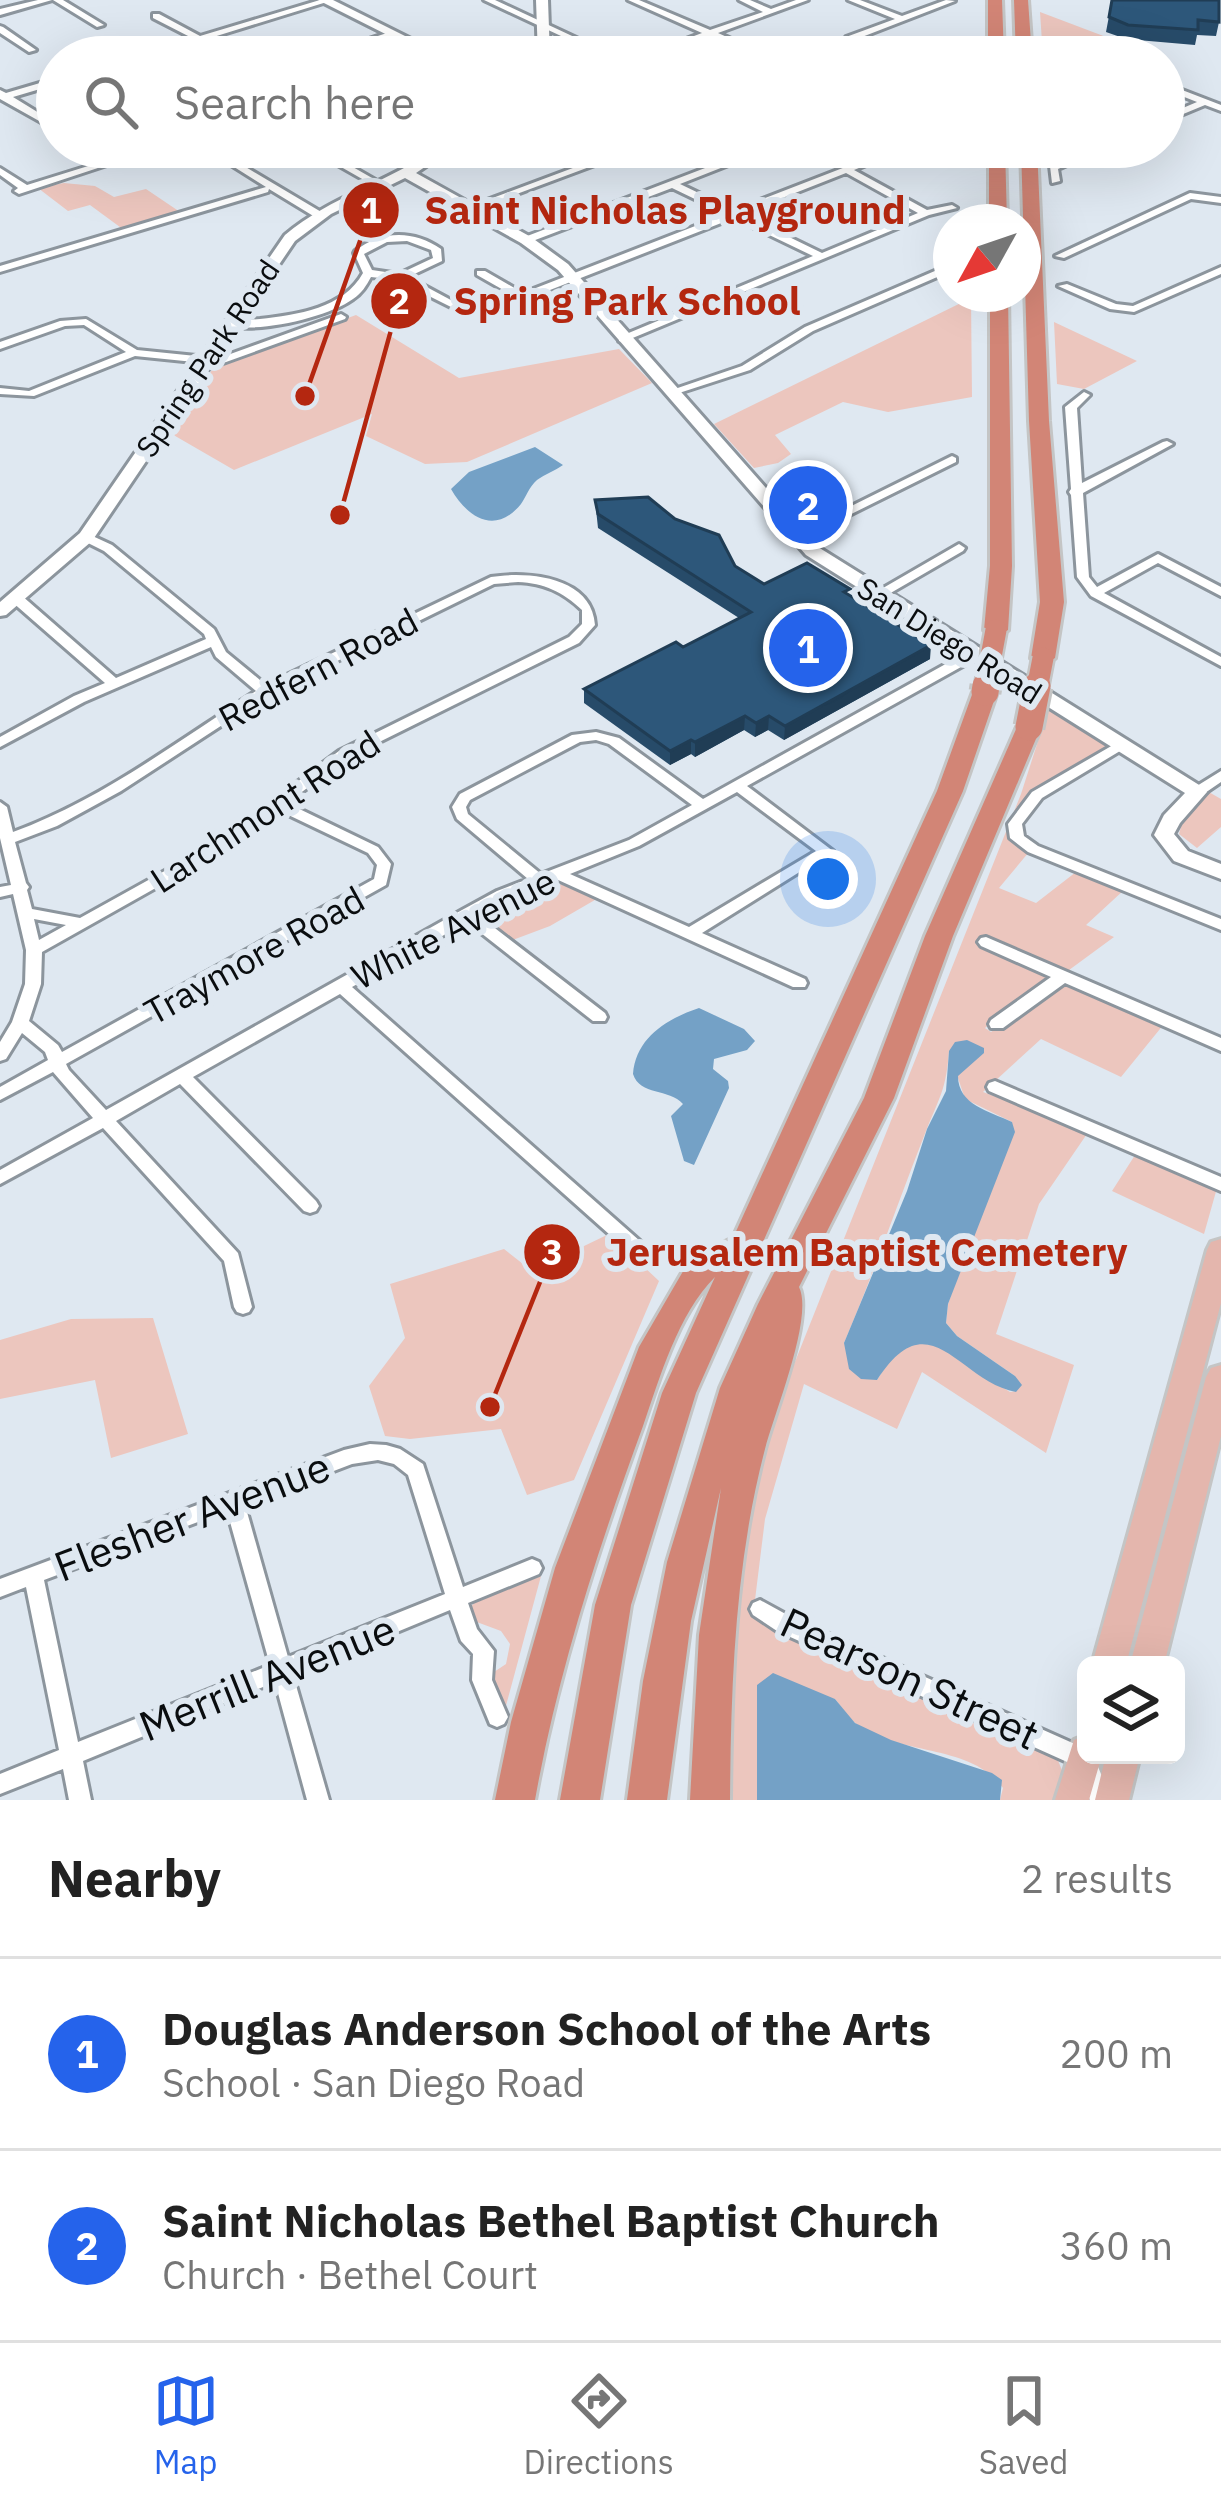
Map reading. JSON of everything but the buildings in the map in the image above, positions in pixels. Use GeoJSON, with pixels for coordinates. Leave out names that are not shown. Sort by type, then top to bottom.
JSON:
{"type":"FeatureCollection","features":[{"type":"Feature","properties":{"kind":"highway"},"geometry":{"type":"LineString","coordinates":[[991,0],[995,36]]}},
{"type":"Feature","properties":{"kind":"highway"},"geometry":{"type":"LineString","coordinates":[[1021,0],[1023,36]]}},
{"type":"Feature","properties":{"kind":"highway"},"geometry":{"type":"LineString","coordinates":[[997,168],[998,204]]}},
{"type":"Feature","properties":{"kind":"highway"},"geometry":{"type":"LineString","coordinates":[[647,1800],[663,1674],[701,1505],[758,1338],[878,1102],[939,937],[1009,785],[1029,728],[1052,602],[1039,421],[1030,168]]}},
{"type":"Feature","properties":{"kind":"highway"},"geometry":{"type":"LineString","coordinates":[[580,1800],[601,1660],[629,1543],[679,1393],[950,790],[985,692],[1001,566],[999,312]]}},
{"type":"Feature","properties":{"kind":"highway"},"geometry":{"type":"LineString","coordinates":[[515,1795],[573,1568],[656,1347],[700,1270],[747,1245]]}},
{"type":"Feature","properties":{"kind":"highway"},"geometry":{"type":"LineString","coordinates":[[710,1800],[713,1667],[724,1562],[743,1466],[782,1344],[790,1273]]}},
{"type":"Feature","properties":{"kind":"main road"},"geometry":{"type":"LineString","coordinates":[[1111,1656],[1221,1250]]}},
{"type":"Feature","properties":{"kind":"main road"},"geometry":{"type":"LineString","coordinates":[[1149,1656],[1221,1377]]}},
{"type":"Feature","properties":{"kind":"main road"},"geometry":{"type":"LineString","coordinates":[[1072,1800],[1082,1764]]}},
{"type":"Feature","properties":{"kind":"main road"},"geometry":{"type":"LineString","coordinates":[[1112,1800],[1122,1764]]}},
{"type":"Feature","properties":{"kind":"street"},"geometry":{"type":"LineString","coordinates":[[0,12],[47,0]]}},
{"type":"Feature","properties":{"kind":"street"},"geometry":{"type":"LineString","coordinates":[[57,0],[100,26]]}},
{"type":"Feature","properties":{"kind":"street"},"geometry":{"type":"LineString","coordinates":[[488,0],[567,36]]}},
{"type":"Feature","properties":{"kind":"street"},"geometry":{"type":"LineString","coordinates":[[542,0],[543,36]]}},
{"type":"Feature","properties":{"kind":"street"},"geometry":{"type":"LineString","coordinates":[[632,0],[717,36]]}},
{"type":"Feature","properties":{"kind":"street"},"geometry":{"type":"LineString","coordinates":[[743,0],[772,11]]}},
{"type":"Feature","properties":{"kind":"street"},"geometry":{"type":"LineString","coordinates":[[702,36],[804,0]]}},
{"type":"Feature","properties":{"kind":"street"},"geometry":{"type":"LineString","coordinates":[[852,0],[902,19]]}},
{"type":"Feature","properties":{"kind":"street"},"geometry":{"type":"LineString","coordinates":[[210,36],[325,1],[397,36]]}},
{"type":"Feature","properties":{"kind":"street"},"geometry":{"type":"LineString","coordinates":[[857,36],[951,1]]}},
{"type":"Feature","properties":{"kind":"street"},"geometry":{"type":"LineString","coordinates":[[156,16],[194,36]]}},
{"type":"Feature","properties":{"kind":"street"},"geometry":{"type":"LineString","coordinates":[[0,29],[32,50]]}},
{"type":"Feature","properties":{"kind":"street"},"geometry":{"type":"LineString","coordinates":[[386,36],[393,34]]}},
{"type":"Feature","properties":{"kind":"street"},"geometry":{"type":"LineString","coordinates":[[2,96],[36,87]]}},
{"type":"Feature","properties":{"kind":"street"},"geometry":{"type":"LineString","coordinates":[[1185,94],[1221,108]]}},
{"type":"Feature","properties":{"kind":"street"},"geometry":{"type":"LineString","coordinates":[[2,96],[36,116]]}},
{"type":"Feature","properties":{"kind":"street"},"geometry":{"type":"LineString","coordinates":[[1185,110],[1204,102]]}},
{"type":"Feature","properties":{"kind":"street"},"geometry":{"type":"LineString","coordinates":[[0,196],[91,168]]}},
{"type":"Feature","properties":{"kind":"street"},"geometry":{"type":"LineString","coordinates":[[241,168],[319,215]]}},
{"type":"Feature","properties":{"kind":"street"},"geometry":{"type":"LineString","coordinates":[[348,168],[381,187]]}},
{"type":"Feature","properties":{"kind":"street","name":"Spring Park Road"},"geometry":{"type":"LineString","coordinates":[[0,611],[86,537],[282,247],[319,215],[419,168]]}},
{"type":"Feature","properties":{"kind":"street"},"geometry":{"type":"LineString","coordinates":[[468,209],[581,168]]}},
{"type":"Feature","properties":{"kind":"street"},"geometry":{"type":"LineString","coordinates":[[526,240],[716,168]]}},
{"type":"Feature","properties":{"kind":"street"},"geometry":{"type":"LineString","coordinates":[[400,278],[461,310],[523,297],[852,168]]}},
{"type":"Feature","properties":{"kind":"street"},"geometry":{"type":"LineString","coordinates":[[1054,174],[1065,168]]}},
{"type":"Feature","properties":{"kind":"street"},"geometry":{"type":"LineString","coordinates":[[847,170],[926,212]]}},
{"type":"Feature","properties":{"kind":"street"},"geometry":{"type":"LineString","coordinates":[[0,171],[22,189]]}},
{"type":"Feature","properties":{"kind":"street","name":"San Diego Road"},"geometry":{"type":"LineString","coordinates":[[409,175],[526,240],[572,278],[822,559],[1196,792]]}},
{"type":"Feature","properties":{"kind":"street"},"geometry":{"type":"LineString","coordinates":[[674,185],[821,256]]}},
{"type":"Feature","properties":{"kind":"street"},"geometry":{"type":"LineString","coordinates":[[0,268],[265,190]]}},
{"type":"Feature","properties":{"kind":"street"},"geometry":{"type":"LineString","coordinates":[[1060,256],[1185,198],[1200,194],[1221,200]]}},
{"type":"Feature","properties":{"kind":"street"},"geometry":{"type":"LineString","coordinates":[[623,339],[933,211]]}},
{"type":"Feature","properties":{"kind":"street"},"geometry":{"type":"LineString","coordinates":[[414,238],[436,249],[438,259],[400,278],[366,279],[359,253],[383,239],[414,238]]}},
{"type":"Feature","properties":{"kind":"street"},"geometry":{"type":"LineString","coordinates":[[1063,286],[1127,310],[1142,308],[1221,270]]}},
{"type":"Feature","properties":{"kind":"street"},"geometry":{"type":"LineString","coordinates":[[481,272],[523,297]]}},
{"type":"Feature","properties":{"kind":"street"},"geometry":{"type":"LineString","coordinates":[[672,392],[746,368],[809,329],[933,275]]}},
{"type":"Feature","properties":{"kind":"street"},"geometry":{"type":"LineString","coordinates":[[228,324],[289,320],[356,294],[366,279]]}},
{"type":"Feature","properties":{"kind":"street"},"geometry":{"type":"LineString","coordinates":[[0,346],[72,322],[92,324],[134,353],[203,364],[341,317]]}},
{"type":"Feature","properties":{"kind":"street"},"geometry":{"type":"LineString","coordinates":[[0,391],[15,396],[134,353]]}},
{"type":"Feature","properties":{"kind":"street"},"geometry":{"type":"LineString","coordinates":[[1084,395],[1071,407],[1080,565],[1095,593],[1221,662]]}},
{"type":"Feature","properties":{"kind":"street"},"geometry":{"type":"LineString","coordinates":[[1075,492],[1167,444]]}},
{"type":"Feature","properties":{"kind":"street"},"geometry":{"type":"LineString","coordinates":[[797,536],[952,460]]}},
{"type":"Feature","properties":{"kind":"street"},"geometry":{"type":"LineString","coordinates":[[86,537],[107,548],[209,632],[212,642],[265,691]]}},
{"type":"Feature","properties":{"kind":"street"},"geometry":{"type":"LineString","coordinates":[[878,595],[959,548]]}},
{"type":"Feature","properties":{"kind":"street"},"geometry":{"type":"LineString","coordinates":[[1095,593],[1158,558],[1221,592]]}},
{"type":"Feature","properties":{"kind":"street","name":"Redfern Road"},"geometry":{"type":"LineString","coordinates":[[10,838],[52,823],[116,788],[265,691],[491,581],[534,578],[572,594]]}},
{"type":"Feature","properties":{"kind":"street"},"geometry":{"type":"LineString","coordinates":[[0,583],[113,683]]}},
{"type":"Feature","properties":{"kind":"street","name":"Larchmont Road"},"geometry":{"type":"LineString","coordinates":[[34,950],[220,846],[344,754],[582,634],[591,617],[572,594]]}},
{"type":"Feature","properties":{"kind":"street"},"geometry":{"type":"LineString","coordinates":[[0,742],[113,683],[212,642]]}},
{"type":"Feature","properties":{"kind":"street","name":"White Avenue"},"geometry":{"type":"LineString","coordinates":[[0,1178],[467,914],[536,879],[617,851],[974,654]]}},
{"type":"Feature","properties":{"kind":"street"},"geometry":{"type":"LineString","coordinates":[[536,879],[462,816],[459,807],[465,797],[577,738],[614,741],[702,805]]}},
{"type":"Feature","properties":{"kind":"street"},"geometry":{"type":"LineString","coordinates":[[1120,746],[1037,795],[1015,824],[1018,838],[1033,849],[1221,925]]}},
{"type":"Feature","properties":{"kind":"street"},"geometry":{"type":"LineString","coordinates":[[1221,775],[1196,792],[1165,828],[1168,842],[1181,856],[1221,872]]}},
{"type":"Feature","properties":{"kind":"street"},"geometry":{"type":"LineString","coordinates":[[692,932],[826,851],[738,786]]}},
{"type":"Feature","properties":{"kind":"street","name":"Traymore Road"},"geometry":{"type":"LineString","coordinates":[[0,1094],[381,882],[384,864],[373,850],[278,804]]}},
{"type":"Feature","properties":{"kind":"street"},"geometry":{"type":"LineString","coordinates":[[0,807],[34,950],[33,984],[20,1023],[0,1055]]}},
{"type":"Feature","properties":{"kind":"street"},"geometry":{"type":"LineString","coordinates":[[556,873],[799,983]]}},
{"type":"Feature","properties":{"kind":"street"},"geometry":{"type":"LineString","coordinates":[[0,892],[22,886]]}},
{"type":"Feature","properties":{"kind":"street"},"geometry":{"type":"LineString","coordinates":[[28,913],[80,923]]}},
{"type":"Feature","properties":{"kind":"street"},"geometry":{"type":"LineString","coordinates":[[467,914],[599,1017]]}},
{"type":"Feature","properties":{"kind":"street"},"geometry":{"type":"LineString","coordinates":[[986,943],[1221,1046]]}},
{"type":"Feature","properties":{"kind":"street"},"geometry":{"type":"LineString","coordinates":[[997,1024],[1062,977]]}},
{"type":"Feature","properties":{"kind":"street"},"geometry":{"type":"LineString","coordinates":[[340,986],[644,1254]]}},
{"type":"Feature","properties":{"kind":"street"},"geometry":{"type":"LineString","coordinates":[[20,1023],[52,1049],[56,1064],[232,1258],[243,1307]]}},
{"type":"Feature","properties":{"kind":"street"},"geometry":{"type":"LineString","coordinates":[[182,1075],[310,1206]]}},
{"type":"Feature","properties":{"kind":"street"},"geometry":{"type":"LineString","coordinates":[[994,1087],[1221,1184]]}},
{"type":"Feature","properties":{"kind":"street","name":"Flesher Avenue"},"geometry":{"type":"LineString","coordinates":[[0,1588],[351,1456],[386,1451],[401,1456],[416,1470],[456,1600]]}},
{"type":"Feature","properties":{"kind":"street"},"geometry":{"type":"LineString","coordinates":[[235,1501],[318,1800]]}},
{"type":"Feature","properties":{"kind":"street","name":"Merrill Avenue"},"geometry":{"type":"LineString","coordinates":[[0,1784],[532,1568]]}},
{"type":"Feature","properties":{"kind":"street"},"geometry":{"type":"LineString","coordinates":[[33,1575],[80,1800]]}},
{"type":"Feature","properties":{"kind":"street"},"geometry":{"type":"LineString","coordinates":[[456,1600],[468,1634],[484,1651],[482,1680],[497,1717]]}},
{"type":"Feature","properties":{"kind":"street","name":"Pearson Street"},"geometry":{"type":"LineString","coordinates":[[760,1609],[784,1624],[1077,1752]]}},
{"type":"Feature","properties":{"kind":"street","name":"Pearson Street"},"geometry":{"type":"LineString","coordinates":[[1088,1764],[1101,1800]]}},
{"type":"Feature","properties":{"kind":"shaded area"},"geometry":{"type":"Polygon","coordinates":[[[1040,12],[1103,36],[1042,36],[1040,12]]]}},
{"type":"Feature","properties":{"kind":"shaded area"},"geometry":{"type":"Polygon","coordinates":[[[64,183],[95,186],[114,197],[146,189],[183,214],[124,230],[90,205],[68,211],[38,188],[64,183]]]}},
{"type":"Feature","properties":{"kind":"shaded area"},"geometry":{"type":"Polygon","coordinates":[[[942,312],[971,312],[972,397],[888,412],[843,402],[775,435],[791,454],[778,463],[754,468],[714,424],[942,312]]]}},
{"type":"Feature","properties":{"kind":"shaded area"},"geometry":{"type":"Polygon","coordinates":[[[356,315],[459,378],[619,349],[652,383],[467,462],[425,464],[366,436],[372,414],[234,470],[170,433],[214,367],[356,315]]]}},
{"type":"Feature","properties":{"kind":"shaded area"},"geometry":{"type":"Polygon","coordinates":[[[1054,322],[1137,361],[1084,389],[1057,384],[1054,322]]]}},
{"type":"Feature","properties":{"kind":"shaded area"},"geometry":{"type":"Polygon","coordinates":[[[1049,707],[1110,745],[1032,792],[1007,837],[1029,852],[999,888],[1036,903],[1076,872],[1124,890],[1086,925],[1114,937],[1065,973],[982,937],[978,940],[1051,976],[985,1028],[991,1032],[1065,981],[1164,1024],[1121,1077],[1041,1039],[983,1092],[1089,1131],[1039,1204],[996,1334],[1074,1365],[1046,1453],[922,1372],[897,1429],[804,1384],[765,1519],[753,1616],[1055,1753],[1063,1773],[1057,1800],[1000,1800],[1003,1788],[972,1763],[871,1733],[851,1720],[835,1699],[757,1685],[757,1800],[725,1800],[742,1551],[777,1407],[1021,794],[1049,707]],[[949,1051],[942,1092],[844,1343],[877,1380],[898,1351],[921,1343],[948,1351],[1010,1392],[1016,1391],[1015,1376],[957,1336],[946,1323],[948,1304],[1012,1122],[965,1099],[949,1051]]]}},
{"type":"Feature","properties":{"kind":"shaded area"},"geometry":{"type":"Polygon","coordinates":[[[1207,791],[1221,799],[1221,827],[1197,848],[1179,834],[1184,816],[1207,791]]]}},
{"type":"Feature","properties":{"kind":"shaded area"},"geometry":{"type":"Polygon","coordinates":[[[550,881],[600,897],[550,926],[510,941],[485,918],[492,907],[550,881]]]}},
{"type":"Feature","properties":{"kind":"shaded area"},"geometry":{"type":"Polygon","coordinates":[[[1137,1152],[1217,1188],[1204,1234],[1112,1191],[1137,1152]]]}},
{"type":"Feature","properties":{"kind":"shaded area"},"geometry":{"type":"Polygon","coordinates":[[[609,1234],[659,1281],[574,1480],[527,1495],[501,1429],[410,1439],[385,1436],[369,1386],[405,1338],[390,1284],[504,1249],[532,1271],[609,1234]]]}},
{"type":"Feature","properties":{"kind":"shaded area"},"geometry":{"type":"Polygon","coordinates":[[[153,1318],[188,1434],[111,1458],[95,1380],[0,1399],[0,1340],[71,1319],[153,1318]]]}},
{"type":"Feature","properties":{"kind":"shaded area"},"geometry":{"type":"Polygon","coordinates":[[[541,1576],[504,1713],[491,1674],[506,1664],[510,1644],[501,1631],[474,1621],[468,1610],[476,1601],[541,1576]]]}},
{"type":"Feature","properties":{"kind":"water"},"geometry":{"type":"Polygon","coordinates":[[[535,447],[563,465],[537,480],[521,504],[501,519],[473,514],[451,489],[469,472],[535,447]]]}},
{"type":"Feature","properties":{"kind":"water"},"geometry":{"type":"Polygon","coordinates":[[[699,1008],[744,1029],[755,1041],[747,1050],[714,1059],[713,1069],[728,1081],[729,1088],[694,1165],[684,1161],[671,1116],[683,1104],[642,1086],[633,1074],[646,1040],[675,1018],[699,1008]]]}},
{"type":"Feature","properties":{"kind":"water"},"geometry":{"type":"Polygon","coordinates":[[[967,1040],[984,1048],[984,1053],[958,1076],[963,1094],[976,1106],[1012,1122],[1015,1132],[948,1304],[946,1323],[957,1336],[1015,1376],[1022,1385],[1016,1392],[929,1345],[913,1346],[896,1357],[877,1380],[861,1379],[849,1369],[844,1343],[946,1091],[949,1051],[955,1042],[967,1040]]]}},
{"type":"Feature","properties":{"kind":"water"},"geometry":{"type":"Polygon","coordinates":[[[773,1673],[835,1699],[855,1723],[891,1740],[992,1773],[1002,1780],[1000,1800],[757,1800],[757,1685],[773,1673]]]}},
{"type":"Feature","properties":{"kind":"place","name":"Saint Nicholas Playground"},"geometry":{"type":"Point","coordinates":[305,396]}},
{"type":"Feature","properties":{"kind":"place","name":"Saint Nicholas Bethel Baptist Church"},"geometry":{"type":"Point","coordinates":[808,505]}},
{"type":"Feature","properties":{"kind":"place","name":"Spring Park School"},"geometry":{"type":"Point","coordinates":[340,515]}},
{"type":"Feature","properties":{"kind":"place","name":"Douglas Anderson School of the Arts"},"geometry":{"type":"Point","coordinates":[808,648]}},
{"type":"Feature","properties":{"kind":"place","name":"Jerusalem Baptist Cemetery"},"geometry":{"type":"Point","coordinates":[490,1407]}}]}
